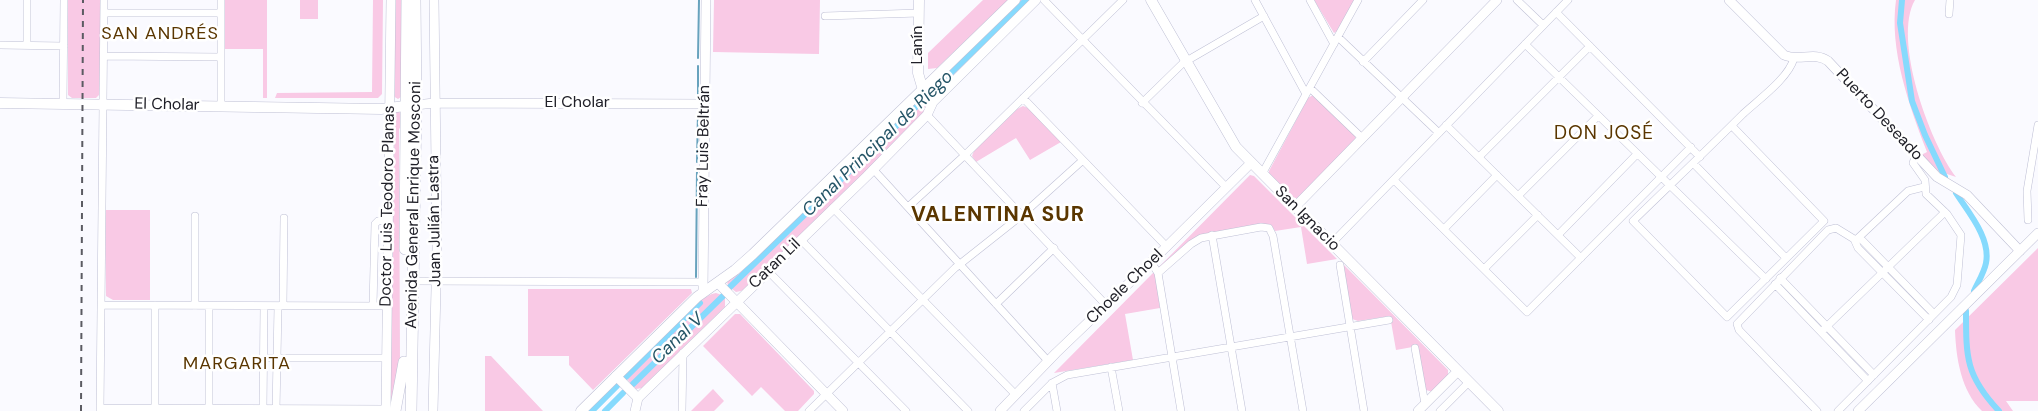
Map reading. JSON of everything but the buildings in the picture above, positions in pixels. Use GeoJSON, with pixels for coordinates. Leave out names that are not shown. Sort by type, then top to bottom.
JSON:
{"type":"FeatureCollection","features":[{"type":"Feature","properties":{"kind":"highway","name":"Avenida General Enrique Mosconi"},"geometry":{"type":"LineString","coordinates":[[407,0],[411,105],[411,411]]}},
{"type":"Feature","properties":{"kind":"highway","name":"Avenida General Enrique Mosconi"},"geometry":{"type":"LineString","coordinates":[[404,411],[415,0]]}},
{"type":"Feature","properties":{"kind":"highway"},"geometry":{"type":"LineString","coordinates":[[389,410],[404,362]]}},
{"type":"Feature","properties":{"kind":"main road","name":"Lanín"},"geometry":{"type":"LineString","coordinates":[[919,0],[918,77],[922,90]]}},
{"type":"Feature","properties":{"kind":"main road"},"geometry":{"type":"LineString","coordinates":[[581,411],[703,287],[718,282],[753,254],[1015,0]]}},
{"type":"Feature","properties":{"kind":"main road","name":"San Ignacio"},"geometry":{"type":"LineString","coordinates":[[1151,0],[1228,136],[1251,163],[1498,411]]}},
{"type":"Feature","properties":{"kind":"main road","name":"El Cholar"},"geometry":{"type":"LineString","coordinates":[[0,103],[411,105]]}},
{"type":"Feature","properties":{"kind":"street"},"geometry":{"type":"LineString","coordinates":[[27,0],[27,45]]}},
{"type":"Feature","properties":{"kind":"street"},"geometry":{"type":"LineString","coordinates":[[63,104],[64,0]]}},
{"type":"Feature","properties":{"kind":"street"},"geometry":{"type":"LineString","coordinates":[[104,0],[100,410],[389,410]]}},
{"type":"Feature","properties":{"kind":"street"},"geometry":{"type":"LineString","coordinates":[[220,0],[220,105]]}},
{"type":"Feature","properties":{"kind":"street","name":"Doctor Luis Teodoro Planas"},"geometry":{"type":"LineString","coordinates":[[389,410],[386,358],[391,0]]}},
{"type":"Feature","properties":{"kind":"street","name":"Juan Julián Lastra"},"geometry":{"type":"LineString","coordinates":[[433,411],[436,281],[434,0]]}},
{"type":"Feature","properties":{"kind":"street","name":"Fray Luis Beltrán"},"geometry":{"type":"LineString","coordinates":[[703,287],[706,0]]}},
{"type":"Feature","properties":{"kind":"street","name":"Catan Lil"},"geometry":{"type":"LineString","coordinates":[[638,398],[873,169],[926,115],[933,102],[1036,0]]}},
{"type":"Feature","properties":{"kind":"street"},"geometry":{"type":"LineString","coordinates":[[1044,0],[1142,103],[1226,187]]}},
{"type":"Feature","properties":{"kind":"street"},"geometry":{"type":"LineString","coordinates":[[908,207],[965,155],[1123,0]]}},
{"type":"Feature","properties":{"kind":"street"},"geometry":{"type":"LineString","coordinates":[[1255,0],[1308,91],[1362,138]]}},
{"type":"Feature","properties":{"kind":"street"},"geometry":{"type":"LineString","coordinates":[[1310,0],[1336,41],[1363,62],[1438,134]]}},
{"type":"Feature","properties":{"kind":"street"},"geometry":{"type":"LineString","coordinates":[[1262,174],[1358,0]]}},
{"type":"Feature","properties":{"kind":"street"},"geometry":{"type":"LineString","coordinates":[[1363,62],[1423,0]]}},
{"type":"Feature","properties":{"kind":"street"},"geometry":{"type":"LineString","coordinates":[[1295,207],[1497,0]]}},
{"type":"Feature","properties":{"kind":"street"},"geometry":{"type":"LineString","coordinates":[[1517,0],[1543,25]]}},
{"type":"Feature","properties":{"kind":"street"},"geometry":{"type":"LineString","coordinates":[[1332,243],[1568,0]]}},
{"type":"Feature","properties":{"kind":"street"},"geometry":{"type":"LineString","coordinates":[[1729,0],[1781,52],[1794,58],[1788,72],[1633,221],[1727,317],[1824,221],[1732,126]]}},
{"type":"Feature","properties":{"kind":"street"},"geometry":{"type":"LineString","coordinates":[[1949,14],[1950,0]]}},
{"type":"Feature","properties":{"kind":"street"},"geometry":{"type":"LineString","coordinates":[[1556,12],[1700,157]]}},
{"type":"Feature","properties":{"kind":"street"},"geometry":{"type":"LineString","coordinates":[[104,13],[220,13]]}},
{"type":"Feature","properties":{"kind":"street"},"geometry":{"type":"LineString","coordinates":[[824,16],[918,13]]}},
{"type":"Feature","properties":{"kind":"street"},"geometry":{"type":"LineString","coordinates":[[1142,103],[1186,61],[1264,16]]}},
{"type":"Feature","properties":{"kind":"street"},"geometry":{"type":"LineString","coordinates":[[1525,44],[1766,279]]}},
{"type":"Feature","properties":{"kind":"street"},"geometry":{"type":"LineString","coordinates":[[0,45],[64,46]]}},
{"type":"Feature","properties":{"kind":"street"},"geometry":{"type":"LineString","coordinates":[[1479,158],[1590,46]]}},
{"type":"Feature","properties":{"kind":"street"},"geometry":{"type":"LineString","coordinates":[[104,56],[220,57]]}},
{"type":"Feature","properties":{"kind":"street","name":"Puerto Deseado"},"geometry":{"type":"LineString","coordinates":[[1794,58],[1818,56],[1828,61],[1940,180],[1967,194],[2020,251]]}},
{"type":"Feature","properties":{"kind":"street"},"geometry":{"type":"LineString","coordinates":[[1023,98],[1167,247]]}},
{"type":"Feature","properties":{"kind":"street","name":"El Cholar"},"geometry":{"type":"LineString","coordinates":[[411,105],[434,103],[705,104]]}},
{"type":"Feature","properties":{"kind":"street"},"geometry":{"type":"LineString","coordinates":[[926,115],[1107,306]]}},
{"type":"Feature","properties":{"kind":"street"},"geometry":{"type":"LineString","coordinates":[[1518,196],[1598,116]]}},
{"type":"Feature","properties":{"kind":"street"},"geometry":{"type":"LineString","coordinates":[[2028,220],[2026,192],[2038,125]]}},
{"type":"Feature","properties":{"kind":"street"},"geometry":{"type":"LineString","coordinates":[[1446,126],[1581,258]]}},
{"type":"Feature","properties":{"kind":"street"},"geometry":{"type":"LineString","coordinates":[[1394,180],[1527,312],[1691,148]]}},
{"type":"Feature","properties":{"kind":"street"},"geometry":{"type":"LineString","coordinates":[[1558,235],[1638,154]]}},
{"type":"Feature","properties":{"kind":"street"},"geometry":{"type":"LineString","coordinates":[[1838,411],[1954,294],[1957,285],[1961,235],[1945,212],[1927,196],[1924,187],[1925,179],[1913,163],[1916,154]]}},
{"type":"Feature","properties":{"kind":"street"},"geometry":{"type":"LineString","coordinates":[[809,411],[960,264],[1022,215],[1083,160]]}},
{"type":"Feature","properties":{"kind":"street","name":"Choele Choel"},"geometry":{"type":"LineString","coordinates":[[1000,411],[1048,361],[1107,306],[1251,163]]}},
{"type":"Feature","properties":{"kind":"street"},"geometry":{"type":"LineString","coordinates":[[1693,164],[1786,258]]}},
{"type":"Feature","properties":{"kind":"street"},"geometry":{"type":"LineString","coordinates":[[873,169],[1048,361]]}},
{"type":"Feature","properties":{"kind":"street"},"geometry":{"type":"LineString","coordinates":[[1444,229],[1497,175]]}},
{"type":"Feature","properties":{"kind":"street"},"geometry":{"type":"LineString","coordinates":[[1857,238],[1908,191],[1924,187]]}},
{"type":"Feature","properties":{"kind":"street"},"geometry":{"type":"LineString","coordinates":[[834,208],[1016,395]]}},
{"type":"Feature","properties":{"kind":"street"},"geometry":{"type":"LineString","coordinates":[[1821,332],[1945,212]]}},
{"type":"Feature","properties":{"kind":"street"},"geometry":{"type":"LineString","coordinates":[[1484,269],[1538,215]]}},
{"type":"Feature","properties":{"kind":"street"},"geometry":{"type":"LineString","coordinates":[[195,216],[195,306]]}},
{"type":"Feature","properties":{"kind":"street"},"geometry":{"type":"LineString","coordinates":[[276,410],[284,218]]}},
{"type":"Feature","properties":{"kind":"street"},"geometry":{"type":"LineString","coordinates":[[373,306],[375,224],[378,221],[388,220]]}},
{"type":"Feature","properties":{"kind":"street","name":"Choele Choel"},"geometry":{"type":"LineString","coordinates":[[1158,273],[1191,244],[1212,235],[1262,227],[1269,228],[1273,236],[1290,336]]}},
{"type":"Feature","properties":{"kind":"street"},"geometry":{"type":"LineString","coordinates":[[1817,411],[1737,326],[1738,322],[1828,230],[1834,227],[1857,238],[1929,320]]}},
{"type":"Feature","properties":{"kind":"street"},"geometry":{"type":"LineString","coordinates":[[1858,411],[2038,233]]}},
{"type":"Feature","properties":{"kind":"street"},"geometry":{"type":"LineString","coordinates":[[1212,235],[1242,411]]}},
{"type":"Feature","properties":{"kind":"street"},"geometry":{"type":"LineString","coordinates":[[800,240],[968,411]]}},
{"type":"Feature","properties":{"kind":"street"},"geometry":{"type":"LineString","coordinates":[[996,304],[1054,248]]}},
{"type":"Feature","properties":{"kind":"street"},"geometry":{"type":"LineString","coordinates":[[1151,262],[1158,273],[1181,411]]}},
{"type":"Feature","properties":{"kind":"street"},"geometry":{"type":"LineString","coordinates":[[1340,265],[1364,411]]}},
{"type":"Feature","properties":{"kind":"street"},"geometry":{"type":"LineString","coordinates":[[1885,270],[1934,314]]}},
{"type":"Feature","properties":{"kind":"street"},"geometry":{"type":"LineString","coordinates":[[768,271],[906,411]]}},
{"type":"Feature","properties":{"kind":"street"},"geometry":{"type":"LineString","coordinates":[[412,281],[703,287]]}},
{"type":"Feature","properties":{"kind":"street"},"geometry":{"type":"LineString","coordinates":[[1778,281],[1874,375]]}},
{"type":"Feature","properties":{"kind":"street"},"geometry":{"type":"LineString","coordinates":[[1778,281],[1821,332],[1868,381]]}},
{"type":"Feature","properties":{"kind":"street"},"geometry":{"type":"LineString","coordinates":[[718,282],[843,411]]}},
{"type":"Feature","properties":{"kind":"street"},"geometry":{"type":"LineString","coordinates":[[101,305],[387,306]]}},
{"type":"Feature","properties":{"kind":"street"},"geometry":{"type":"LineString","coordinates":[[154,305],[155,410]]}},
{"type":"Feature","properties":{"kind":"street"},"geometry":{"type":"LineString","coordinates":[[209,306],[209,410]]}},
{"type":"Feature","properties":{"kind":"street"},"geometry":{"type":"LineString","coordinates":[[263,410],[264,306]]}},
{"type":"Feature","properties":{"kind":"street"},"geometry":{"type":"LineString","coordinates":[[1024,411],[1060,377],[1389,320]]}},
{"type":"Feature","properties":{"kind":"street"},"geometry":{"type":"LineString","coordinates":[[1290,336],[1303,411]]}},
{"type":"Feature","properties":{"kind":"street"},"geometry":{"type":"LineString","coordinates":[[1415,348],[1425,404]]}},
{"type":"Feature","properties":{"kind":"street"},"geometry":{"type":"LineString","coordinates":[[682,411],[683,353]]}},
{"type":"Feature","properties":{"kind":"street"},"geometry":{"type":"LineString","coordinates":[[263,358],[386,358]]}},
{"type":"Feature","properties":{"kind":"street"},"geometry":{"type":"LineString","coordinates":[[1111,367],[1119,411]]}},
{"type":"Feature","properties":{"kind":"street"},"geometry":{"type":"LineString","coordinates":[[1418,411],[1458,371]]}},
{"type":"Feature","properties":{"kind":"street"},"geometry":{"type":"LineString","coordinates":[[616,376],[638,398],[635,411]]}},
{"type":"Feature","properties":{"kind":"street"},"geometry":{"type":"LineString","coordinates":[[1440,411],[1469,382]]}},
{"type":"Feature","properties":{"kind":"street"},"geometry":{"type":"LineString","coordinates":[[1052,383],[1057,411]]}},
{"type":"Feature","properties":{"kind":"shaded area"},"geometry":{"type":"Polygon","coordinates":[[[68,0],[101,0],[100,94],[96,98],[72,98],[68,95],[68,0]]]}},
{"type":"Feature","properties":{"kind":"shaded area"},"geometry":{"type":"Polygon","coordinates":[[[223,0],[267,0],[267,98],[263,98],[263,49],[223,49],[223,0]]]}},
{"type":"Feature","properties":{"kind":"shaded area"},"geometry":{"type":"Polygon","coordinates":[[[300,0],[318,0],[318,19],[300,19],[300,0]]]}},
{"type":"Feature","properties":{"kind":"shaded area"},"geometry":{"type":"Polygon","coordinates":[[[373,0],[383,0],[382,94],[378,98],[275,98],[277,93],[372,92],[373,0]]]}},
{"type":"Feature","properties":{"kind":"shaded area"},"geometry":{"type":"Polygon","coordinates":[[[394,0],[403,0],[401,97],[398,99],[393,96],[394,0]]]}},
{"type":"Feature","properties":{"kind":"shaded area"},"geometry":{"type":"Polygon","coordinates":[[[714,0],[820,0],[819,54],[713,52],[714,0]]]}},
{"type":"Feature","properties":{"kind":"shaded area"},"geometry":{"type":"Polygon","coordinates":[[[983,0],[1008,0],[937,68],[928,69],[928,53],[983,0]]]}},
{"type":"Feature","properties":{"kind":"shaded area"},"geometry":{"type":"Polygon","coordinates":[[[1018,0],[1032,0],[920,118],[745,290],[736,292],[728,286],[727,281],[1018,0]]]}},
{"type":"Feature","properties":{"kind":"shaded area"},"geometry":{"type":"Polygon","coordinates":[[[1314,0],[1355,0],[1334,33],[1314,0]]]}},
{"type":"Feature","properties":{"kind":"shaded area"},"geometry":{"type":"Polygon","coordinates":[[[1896,0],[1915,0],[1909,17],[1908,39],[1917,90],[1935,140],[1956,177],[1938,171],[1921,155],[1927,152],[1907,96],[1898,58],[1895,38],[1896,0]]]}},
{"type":"Feature","properties":{"kind":"shaded area"},"geometry":{"type":"Polygon","coordinates":[[[1313,95],[1356,139],[1298,198],[1294,198],[1269,174],[1269,171],[1308,98],[1313,95]]]}},
{"type":"Feature","properties":{"kind":"shaded area"},"geometry":{"type":"Polygon","coordinates":[[[1023,106],[1028,108],[1061,142],[1030,160],[1016,138],[976,162],[972,156],[974,151],[1017,109],[1023,106]]]}},
{"type":"Feature","properties":{"kind":"shaded area"},"geometry":{"type":"Polygon","coordinates":[[[395,111],[402,113],[403,125],[399,129],[400,363],[398,379],[389,411],[395,111]]]}},
{"type":"Feature","properties":{"kind":"shaded area"},"geometry":{"type":"Polygon","coordinates":[[[1250,175],[1254,176],[1337,259],[1307,264],[1301,227],[1275,231],[1272,226],[1264,224],[1204,234],[1162,268],[1157,284],[1160,308],[1125,314],[1133,360],[1054,373],[1250,175]]]}},
{"type":"Feature","properties":{"kind":"shaded area"},"geometry":{"type":"Polygon","coordinates":[[[105,210],[150,210],[150,300],[113,300],[106,296],[105,210]]]}},
{"type":"Feature","properties":{"kind":"shaded area"},"geometry":{"type":"Polygon","coordinates":[[[2038,248],[2038,401],[2006,401],[2013,411],[1982,411],[1964,384],[1958,363],[1955,330],[2038,248]]]}},
{"type":"Feature","properties":{"kind":"shaded area"},"geometry":{"type":"Polygon","coordinates":[[[1343,264],[1448,370],[1448,377],[1433,392],[1426,390],[1418,346],[1396,350],[1390,316],[1358,321],[1352,319],[1343,264]]]}},
{"type":"Feature","properties":{"kind":"shaded area"},"geometry":{"type":"Polygon","coordinates":[[[528,289],[691,289],[692,293],[593,390],[569,365],[569,356],[528,356],[528,289]]]}},
{"type":"Feature","properties":{"kind":"shaded area"},"geometry":{"type":"Polygon","coordinates":[[[716,293],[725,296],[725,307],[642,388],[636,389],[623,375],[681,316],[706,297],[716,293]]]}},
{"type":"Feature","properties":{"kind":"shaded area"},"geometry":{"type":"Polygon","coordinates":[[[735,314],[740,314],[814,391],[814,394],[798,411],[785,411],[761,387],[752,396],[703,346],[735,314]]]}},
{"type":"Feature","properties":{"kind":"shaded area"},"geometry":{"type":"Polygon","coordinates":[[[485,356],[491,356],[543,411],[485,411],[485,356]]]}},
{"type":"Feature","properties":{"kind":"shaded area"},"geometry":{"type":"Polygon","coordinates":[[[713,389],[724,401],[714,411],[691,411],[713,389]]]}},
{"type":"Feature","properties":{"kind":"waterway"},"geometry":{"type":"LineString","coordinates":[[698,58],[699,0]]}},
{"type":"Feature","properties":{"kind":"waterway","name":"Canal Principal de Riego"},"geometry":{"type":"LineString","coordinates":[[729,288],[1026,0]]}},
{"type":"Feature","properties":{"kind":"waterway"},"geometry":{"type":"LineString","coordinates":[[1902,0],[1900,23],[1912,101],[1925,135],[1945,177]]}},
{"type":"Feature","properties":{"kind":"waterway"},"geometry":{"type":"LineString","coordinates":[[698,66],[698,101]]}},
{"type":"Feature","properties":{"kind":"waterway"},"geometry":{"type":"LineString","coordinates":[[697,162],[698,112]]}},
{"type":"Feature","properties":{"kind":"waterway"},"geometry":{"type":"LineString","coordinates":[[696,277],[697,169]]}},
{"type":"Feature","properties":{"kind":"waterway"},"geometry":{"type":"LineString","coordinates":[[1956,193],[1982,235],[1987,254],[1986,263],[1974,291]]}},
{"type":"Feature","properties":{"kind":"waterway","name":"Canal V"},"geometry":{"type":"LineString","coordinates":[[633,384],[724,295]]}},
{"type":"Feature","properties":{"kind":"waterway","name":"Canal Principal de Riego"},"geometry":{"type":"LineString","coordinates":[[626,377],[700,303]]}},
{"type":"Feature","properties":{"kind":"waterway"},"geometry":{"type":"LineString","coordinates":[[1966,311],[1970,366],[1980,387],[1999,411]]}},
{"type":"Feature","properties":{"kind":"waterway","name":"Canal Principal de Riego"},"geometry":{"type":"LineString","coordinates":[[592,411],[617,386]]}},
{"type":"Feature","properties":{"kind":"waterway","name":"Canal V"},"geometry":{"type":"LineString","coordinates":[[605,411],[623,393]]}},
{"type":"Feature","properties":{"kind":"railway"},"geometry":{"type":"LineString","coordinates":[[81,411],[83,0]]}},
{"type":"Feature","properties":{"kind":"district","name":"SAN ANDRÉS"},"geometry":{"type":"Point","coordinates":[160,34]}},
{"type":"Feature","properties":{"kind":"district","name":"DON JOSÉ"},"geometry":{"type":"Point","coordinates":[1604,134]}},
{"type":"Feature","properties":{"kind":"district","name":"VALENTINA SUR"},"geometry":{"type":"Point","coordinates":[998,215]}},
{"type":"Feature","properties":{"kind":"district","name":"MARGARITA"},"geometry":{"type":"Point","coordinates":[237,364]}}]}
